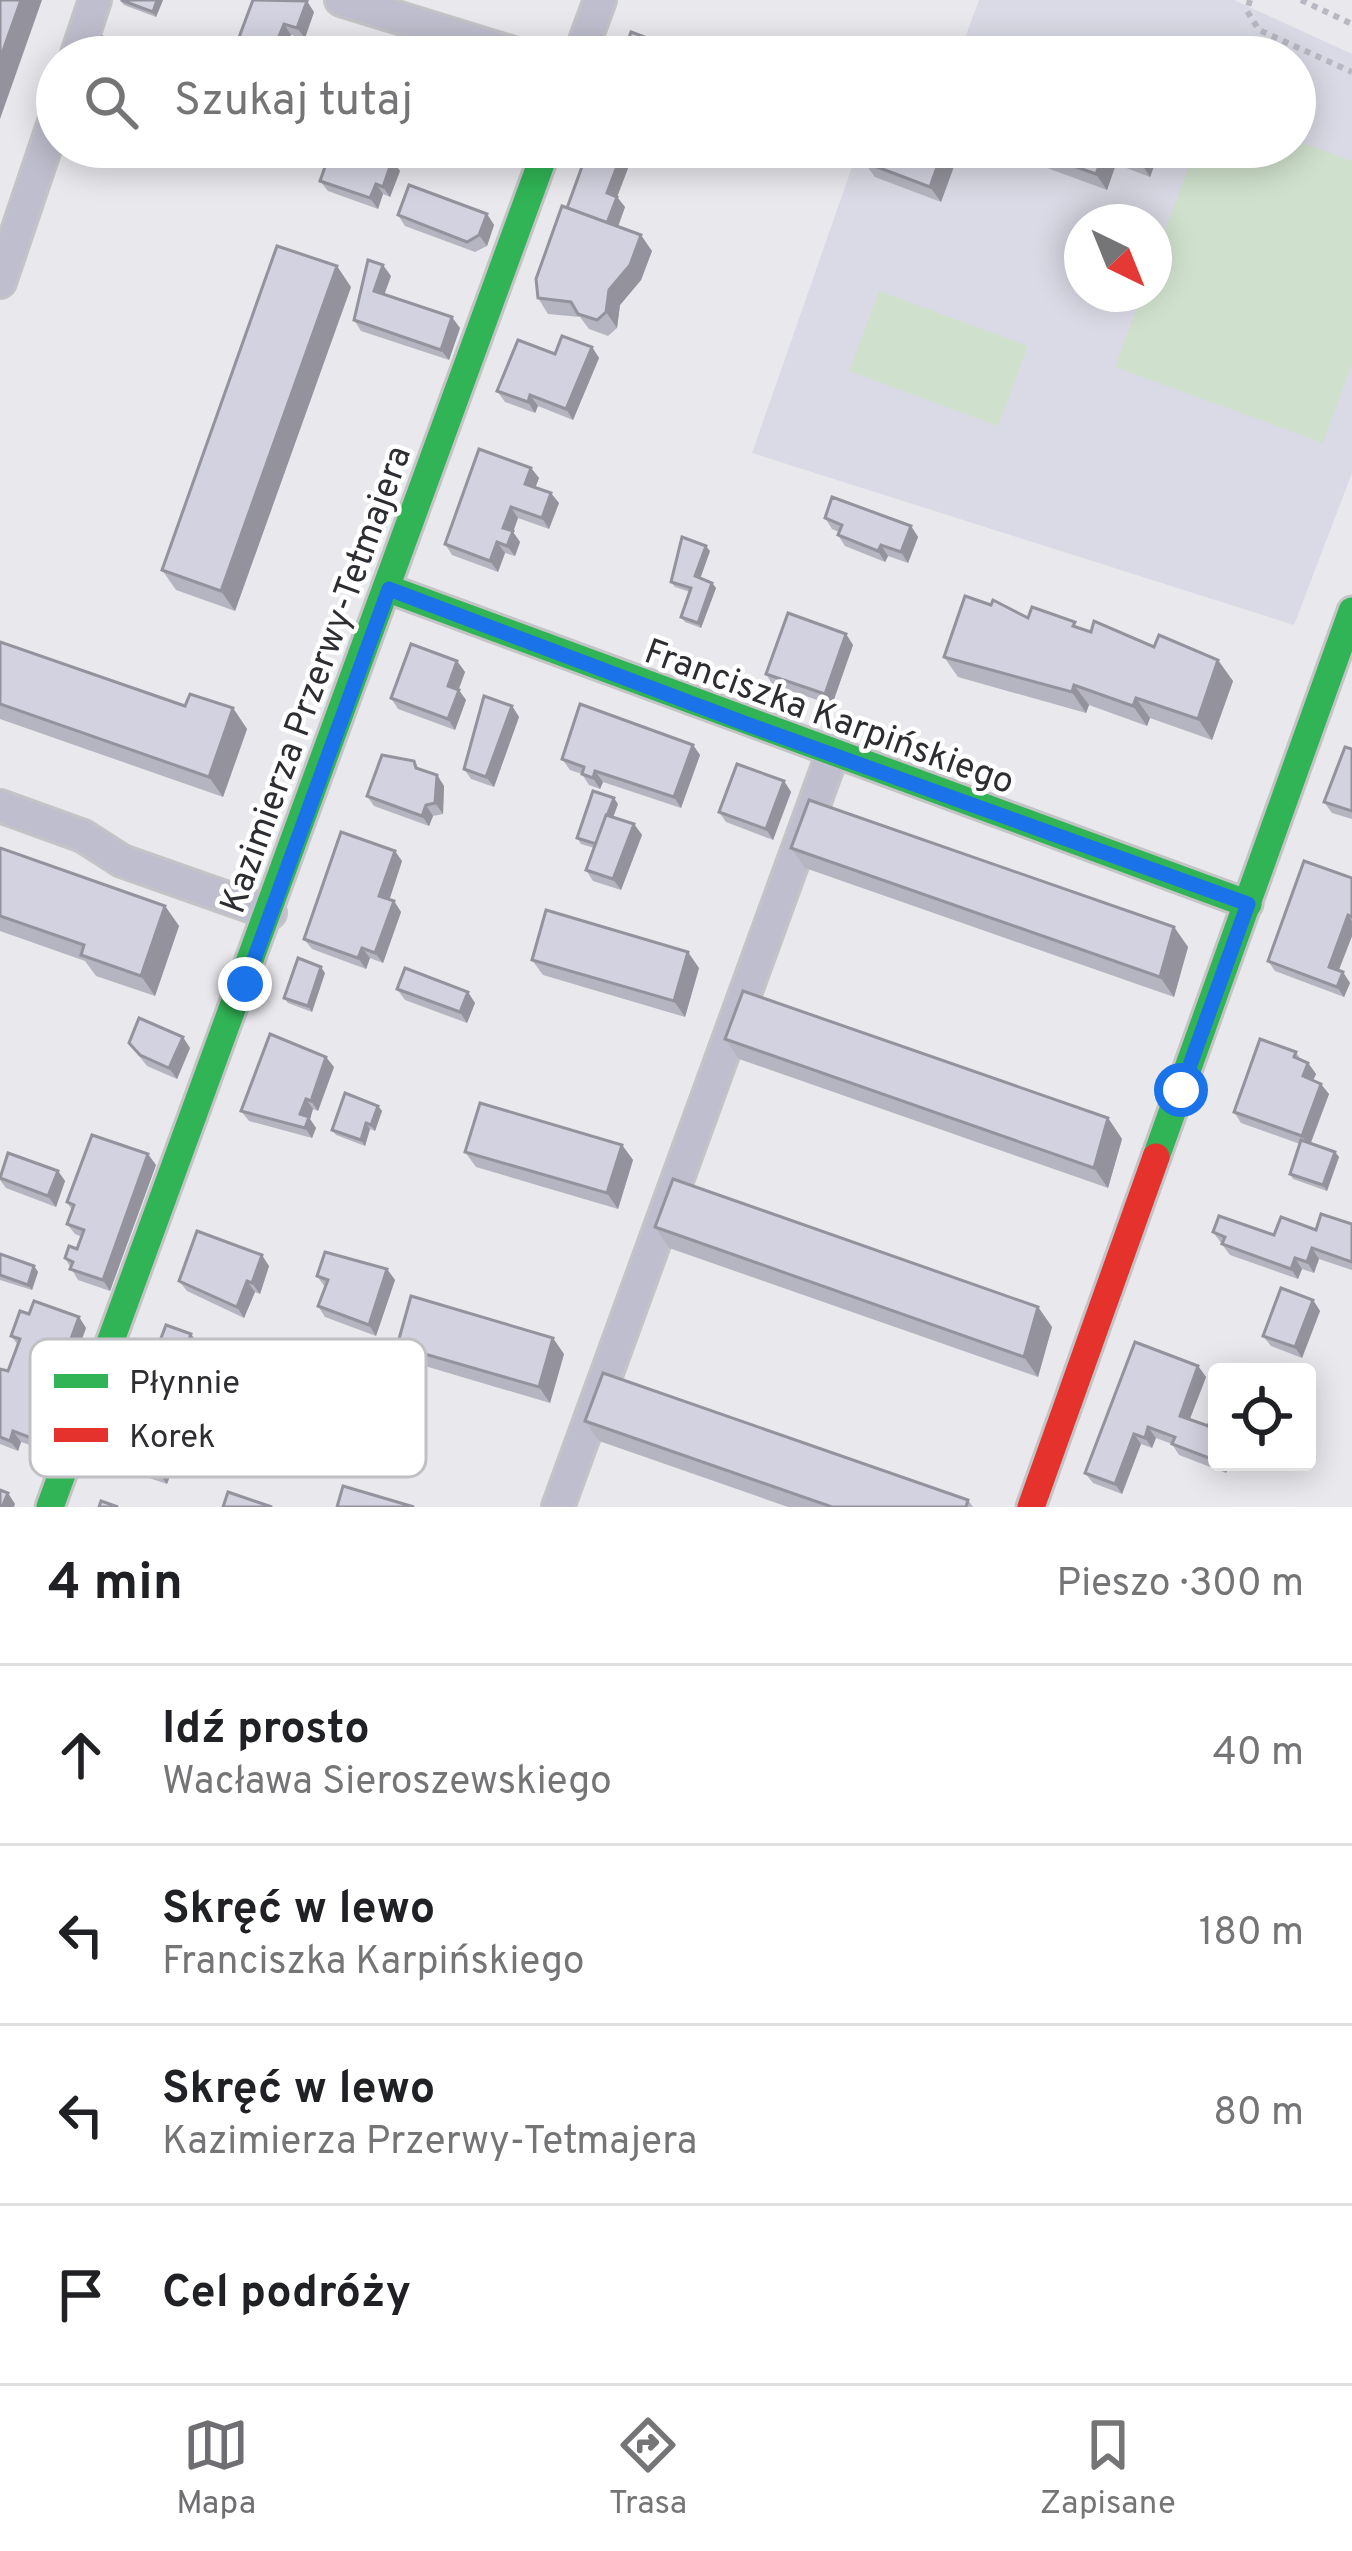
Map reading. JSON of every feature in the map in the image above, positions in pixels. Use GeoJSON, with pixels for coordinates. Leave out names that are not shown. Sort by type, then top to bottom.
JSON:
{"type":"FeatureCollection","features":[{"type":"Feature","properties":{"kind":"street"},"geometry":{"type":"LineString","coordinates":[[83,36],[94,0]]}},
{"type":"Feature","properties":{"kind":"street"},"geometry":{"type":"LineString","coordinates":[[340,0],[465,36]]}},
{"type":"Feature","properties":{"kind":"street"},"geometry":{"type":"LineString","coordinates":[[587,36],[600,0]]}},
{"type":"Feature","properties":{"kind":"street"},"geometry":{"type":"LineString","coordinates":[[0,281],[38,168]]}},
{"type":"Feature","properties":{"kind":"street","name":"Kazimierza Przerwy-Tetmajera"},"geometry":{"type":"LineString","coordinates":[[112,1339],[539,168]]}},
{"type":"Feature","properties":{"kind":"street","name":"Franciszka Karpińskiego"},"geometry":{"type":"LineString","coordinates":[[389,589],[1248,904]]}},
{"type":"Feature","properties":{"kind":"street"},"geometry":{"type":"LineString","coordinates":[[1031,1507],[1352,610]]}},
{"type":"Feature","properties":{"kind":"street"},"geometry":{"type":"LineString","coordinates":[[558,1507],[832,755]]}},
{"type":"Feature","properties":{"kind":"street"},"geometry":{"type":"LineString","coordinates":[[0,806],[83,836],[122,861],[270,914]]}},
{"type":"Feature","properties":{"kind":"street","name":"Kazimierza Przerwy-Tetmajera"},"geometry":{"type":"LineString","coordinates":[[50,1507],[61,1477]]}},
{"type":"Feature","properties":{"kind":"path"},"geometry":{"type":"LineString","coordinates":[[1250,0],[1246,11],[1259,30],[1272,36]]}},
{"type":"Feature","properties":{"kind":"path"},"geometry":{"type":"LineString","coordinates":[[1301,0],[1352,23]]}},
{"type":"Feature","properties":{"kind":"path"},"geometry":{"type":"LineString","coordinates":[[1316,56],[1352,72]]}},
{"type":"Feature","properties":{"kind":"shaded area"},"geometry":{"type":"Polygon","coordinates":[[[979,0],[1234,0],[1313,36],[966,36],[979,0]]]}},
{"type":"Feature","properties":{"kind":"shaded area"},"geometry":{"type":"Polygon","coordinates":[[[1316,38],[1352,54],[1352,473],[1294,625],[752,453],[852,168],[1316,168],[1316,38]]]}},
{"type":"Feature","properties":{"kind":"green space"},"geometry":{"type":"Polygon","coordinates":[[[1316,148],[1352,161],[1352,363],[1323,443],[1115,367],[1135,312],[1172,312],[1172,212],[1188,168],[1316,168],[1316,148]]]}},
{"type":"Feature","properties":{"kind":"green space"},"geometry":{"type":"Polygon","coordinates":[[[879,291],[1028,346],[998,426],[849,371],[879,291]]]}},
{"type":"Feature","properties":{"kind":"building"},"geometry":{"type":"Polygon","coordinates":[[[0,0],[21,0],[0,59],[0,0]]]}},
{"type":"Feature","properties":{"kind":"building"},"geometry":{"type":"Polygon","coordinates":[[[121,0],[157,0],[153,12],[121,0]]]}},
{"type":"Feature","properties":{"kind":"building"},"geometry":{"type":"Polygon","coordinates":[[[253,0],[307,1],[297,28],[284,24],[279,36],[240,36],[253,0]]]}},
{"type":"Feature","properties":{"kind":"building"},"geometry":{"type":"Polygon","coordinates":[[[325,168],[390,168],[383,187],[376,184],[370,198],[320,181],[325,168]]]}},
{"type":"Feature","properties":{"kind":"building"},"geometry":{"type":"Polygon","coordinates":[[[581,168],[616,168],[607,193],[617,197],[607,223],[567,208],[581,168]]]}},
{"type":"Feature","properties":{"kind":"building"},"geometry":{"type":"Polygon","coordinates":[[[880,168],[937,168],[930,187],[880,168]]]}},
{"type":"Feature","properties":{"kind":"building"},"geometry":{"type":"Polygon","coordinates":[[[409,185],[487,214],[479,235],[467,242],[398,215],[409,185]]]}},
{"type":"Feature","properties":{"kind":"building"},"geometry":{"type":"Polygon","coordinates":[[[562,206],[641,235],[630,265],[609,290],[606,312],[597,320],[578,314],[571,302],[538,298],[536,279],[562,206]]]}},
{"type":"Feature","properties":{"kind":"building"},"geometry":{"type":"Polygon","coordinates":[[[277,246],[337,266],[221,591],[162,570],[277,246]]]}},
{"type":"Feature","properties":{"kind":"building"},"geometry":{"type":"Polygon","coordinates":[[[368,260],[383,265],[374,291],[452,317],[441,350],[354,320],[368,260]]]}},
{"type":"Feature","properties":{"kind":"building"},"geometry":{"type":"Polygon","coordinates":[[[562,336],[592,347],[566,409],[530,395],[528,402],[497,391],[518,340],[555,354],[562,336]]]}},
{"type":"Feature","properties":{"kind":"building"},"geometry":{"type":"Polygon","coordinates":[[[479,449],[531,468],[525,484],[551,493],[542,518],[511,507],[503,528],[513,531],[507,546],[497,542],[490,561],[445,544],[479,449]]]}},
{"type":"Feature","properties":{"kind":"building"},"geometry":{"type":"Polygon","coordinates":[[[832,497],[911,526],[901,552],[881,545],[878,551],[838,535],[842,525],[825,518],[832,497]]]}},
{"type":"Feature","properties":{"kind":"building"},"geometry":{"type":"Polygon","coordinates":[[[682,537],[706,546],[695,576],[712,583],[698,623],[681,617],[691,588],[671,582],[682,537]]]}},
{"type":"Feature","properties":{"kind":"building"},"geometry":{"type":"Polygon","coordinates":[[[965,596],[991,605],[993,600],[1028,618],[1032,607],[1091,632],[1094,621],[1154,647],[1159,635],[1218,660],[1198,719],[1136,698],[1133,706],[1074,685],[1072,692],[944,657],[965,596]]]}},
{"type":"Feature","properties":{"kind":"building"},"geometry":{"type":"Polygon","coordinates":[[[788,613],[846,634],[825,694],[766,674],[788,613]]]}},
{"type":"Feature","properties":{"kind":"building"},"geometry":{"type":"Polygon","coordinates":[[[0,642],[185,706],[190,694],[233,708],[209,777],[0,704],[0,642]]]}},
{"type":"Feature","properties":{"kind":"building"},"geometry":{"type":"Polygon","coordinates":[[[411,644],[457,661],[448,686],[459,690],[448,719],[391,698],[411,644]]]}},
{"type":"Feature","properties":{"kind":"building"},"geometry":{"type":"Polygon","coordinates":[[[484,696],[512,706],[486,777],[464,769],[484,696]]]}},
{"type":"Feature","properties":{"kind":"building"},"geometry":{"type":"Polygon","coordinates":[[[580,704],[693,745],[674,797],[595,771],[593,778],[582,774],[584,767],[562,759],[580,704]]]}},
{"type":"Feature","properties":{"kind":"building"},"geometry":{"type":"Polygon","coordinates":[[[1345,747],[1352,749],[1352,811],[1324,802],[1345,747]]]}},
{"type":"Feature","properties":{"kind":"building"},"geometry":{"type":"Polygon","coordinates":[[[382,755],[414,761],[416,768],[437,775],[435,803],[426,805],[422,816],[367,796],[382,755]]]}},
{"type":"Feature","properties":{"kind":"building"},"geometry":{"type":"Polygon","coordinates":[[[737,764],[784,781],[766,829],[719,812],[737,764]]]}},
{"type":"Feature","properties":{"kind":"building"},"geometry":{"type":"Polygon","coordinates":[[[593,791],[614,798],[596,844],[577,838],[593,791]]]}},
{"type":"Feature","properties":{"kind":"building"},"geometry":{"type":"Polygon","coordinates":[[[809,800],[1174,927],[1160,977],[791,848],[809,800]]]}},
{"type":"Feature","properties":{"kind":"building"},"geometry":{"type":"Polygon","coordinates":[[[606,815],[634,824],[613,879],[586,870],[606,815]]]}},
{"type":"Feature","properties":{"kind":"building"},"geometry":{"type":"Polygon","coordinates":[[[341,832],[395,851],[379,896],[394,901],[375,953],[362,948],[358,958],[304,939],[341,832]]]}},
{"type":"Feature","properties":{"kind":"building"},"geometry":{"type":"Polygon","coordinates":[[[0,848],[165,906],[141,976],[81,955],[84,945],[0,916],[0,848]]]}},
{"type":"Feature","properties":{"kind":"building"},"geometry":{"type":"Polygon","coordinates":[[[1304,861],[1352,878],[1352,917],[1348,915],[1329,967],[1343,972],[1337,987],[1268,961],[1304,861]]]}},
{"type":"Feature","properties":{"kind":"building"},"geometry":{"type":"Polygon","coordinates":[[[546,910],[688,952],[674,1001],[532,960],[546,910]]]}},
{"type":"Feature","properties":{"kind":"building"},"geometry":{"type":"Polygon","coordinates":[[[298,958],[321,967],[308,1006],[284,998],[298,958]]]}},
{"type":"Feature","properties":{"kind":"building"},"geometry":{"type":"Polygon","coordinates":[[[405,968],[468,992],[460,1012],[397,989],[405,968]]]}},
{"type":"Feature","properties":{"kind":"building"},"geometry":{"type":"Polygon","coordinates":[[[743,991],[1108,1118],[1094,1168],[725,1039],[743,991]]]}},
{"type":"Feature","properties":{"kind":"building"},"geometry":{"type":"Polygon","coordinates":[[[139,1018],[183,1037],[169,1068],[140,1055],[129,1043],[139,1018]]]}},
{"type":"Feature","properties":{"kind":"building"},"geometry":{"type":"Polygon","coordinates":[[[270,1034],[326,1057],[311,1101],[306,1099],[300,1114],[309,1117],[305,1128],[241,1111],[270,1034]]]}},
{"type":"Feature","properties":{"kind":"building"},"geometry":{"type":"Polygon","coordinates":[[[1260,1039],[1296,1052],[1294,1057],[1308,1063],[1303,1076],[1321,1084],[1302,1136],[1234,1112],[1260,1039]]]}},
{"type":"Feature","properties":{"kind":"building"},"geometry":{"type":"Polygon","coordinates":[[[345,1093],[378,1106],[361,1140],[332,1130],[345,1093]]]}},
{"type":"Feature","properties":{"kind":"building"},"geometry":{"type":"Polygon","coordinates":[[[480,1103],[622,1145],[607,1193],[465,1152],[480,1103]]]}},
{"type":"Feature","properties":{"kind":"building"},"geometry":{"type":"Polygon","coordinates":[[[92,1135],[148,1154],[103,1280],[70,1269],[73,1262],[65,1258],[69,1246],[77,1249],[84,1230],[67,1224],[74,1205],[67,1202],[92,1135]]]}},
{"type":"Feature","properties":{"kind":"building"},"geometry":{"type":"Polygon","coordinates":[[[1301,1140],[1335,1152],[1323,1185],[1290,1174],[1301,1140]]]}},
{"type":"Feature","properties":{"kind":"building"},"geometry":{"type":"Polygon","coordinates":[[[8,1153],[58,1171],[48,1196],[0,1178],[8,1153]]]}},
{"type":"Feature","properties":{"kind":"building"},"geometry":{"type":"Polygon","coordinates":[[[673,1179],[1038,1307],[1024,1357],[655,1227],[673,1179]]]}},
{"type":"Feature","properties":{"kind":"building"},"geometry":{"type":"Polygon","coordinates":[[[1321,1214],[1352,1224],[1352,1262],[1312,1248],[1307,1262],[1295,1258],[1291,1269],[1222,1244],[1225,1237],[1213,1232],[1219,1216],[1274,1235],[1281,1217],[1316,1230],[1321,1214]]]}},
{"type":"Feature","properties":{"kind":"building"},"geometry":{"type":"Polygon","coordinates":[[[197,1231],[262,1255],[237,1307],[179,1281],[197,1231]]]}},
{"type":"Feature","properties":{"kind":"building"},"geometry":{"type":"Polygon","coordinates":[[[325,1252],[387,1269],[369,1325],[318,1306],[328,1280],[317,1276],[325,1252]]]}},
{"type":"Feature","properties":{"kind":"building"},"geometry":{"type":"Polygon","coordinates":[[[0,1254],[34,1266],[28,1285],[0,1275],[0,1254]]]}},
{"type":"Feature","properties":{"kind":"building"},"geometry":{"type":"Polygon","coordinates":[[[1281,1288],[1313,1300],[1295,1347],[1263,1336],[1281,1288]]]}},
{"type":"Feature","properties":{"kind":"building"},"geometry":{"type":"Polygon","coordinates":[[[411,1296],[553,1338],[539,1387],[426,1354],[426,1339],[399,1339],[411,1296]]]}},
{"type":"Feature","properties":{"kind":"building"},"geometry":{"type":"Polygon","coordinates":[[[34,1301],[79,1317],[71,1339],[30,1339],[30,1437],[13,1431],[10,1441],[0,1437],[0,1369],[8,1371],[20,1339],[11,1336],[20,1311],[29,1314],[34,1301]]]}},
{"type":"Feature","properties":{"kind":"building"},"geometry":{"type":"Polygon","coordinates":[[[166,1325],[191,1334],[189,1339],[161,1339],[166,1325]]]}},
{"type":"Feature","properties":{"kind":"building"},"geometry":{"type":"Polygon","coordinates":[[[1135,1342],[1198,1366],[1180,1416],[1208,1426],[1208,1458],[1172,1444],[1175,1437],[1148,1427],[1145,1438],[1134,1434],[1115,1484],[1085,1473],[1135,1342]]]}},
{"type":"Feature","properties":{"kind":"building"},"geometry":{"type":"Polygon","coordinates":[[[603,1373],[968,1500],[966,1507],[832,1507],[585,1421],[603,1373]]]}},
{"type":"Feature","properties":{"kind":"building"},"geometry":{"type":"Polygon","coordinates":[[[343,1486],[414,1507],[337,1507],[343,1486]]]}},
{"type":"Feature","properties":{"kind":"building"},"geometry":{"type":"Polygon","coordinates":[[[228,1492],[272,1507],[223,1507],[228,1492]]]}},
{"type":"Feature","properties":{"kind":"traffic: fast"},"geometry":{"type":"LineString","coordinates":[[111,1339],[539,168]]}},
{"type":"Feature","properties":{"kind":"traffic: fast"},"geometry":{"type":"LineString","coordinates":[[389,589],[1248,904]]}},
{"type":"Feature","properties":{"kind":"traffic: fast"},"geometry":{"type":"LineString","coordinates":[[1156,1157],[1352,611]]}},
{"type":"Feature","properties":{"kind":"traffic: fast"},"geometry":{"type":"LineString","coordinates":[[50,1507],[61,1477]]}},
{"type":"Feature","properties":{"kind":"traffic: jam"},"geometry":{"type":"LineString","coordinates":[[1031,1507],[1156,1157]]}},
{"type":"Feature","properties":{"kind":"route"},"geometry":{"type":"LineString","coordinates":[[245,984],[389,589],[1248,904],[1181,1090]]}}]}
